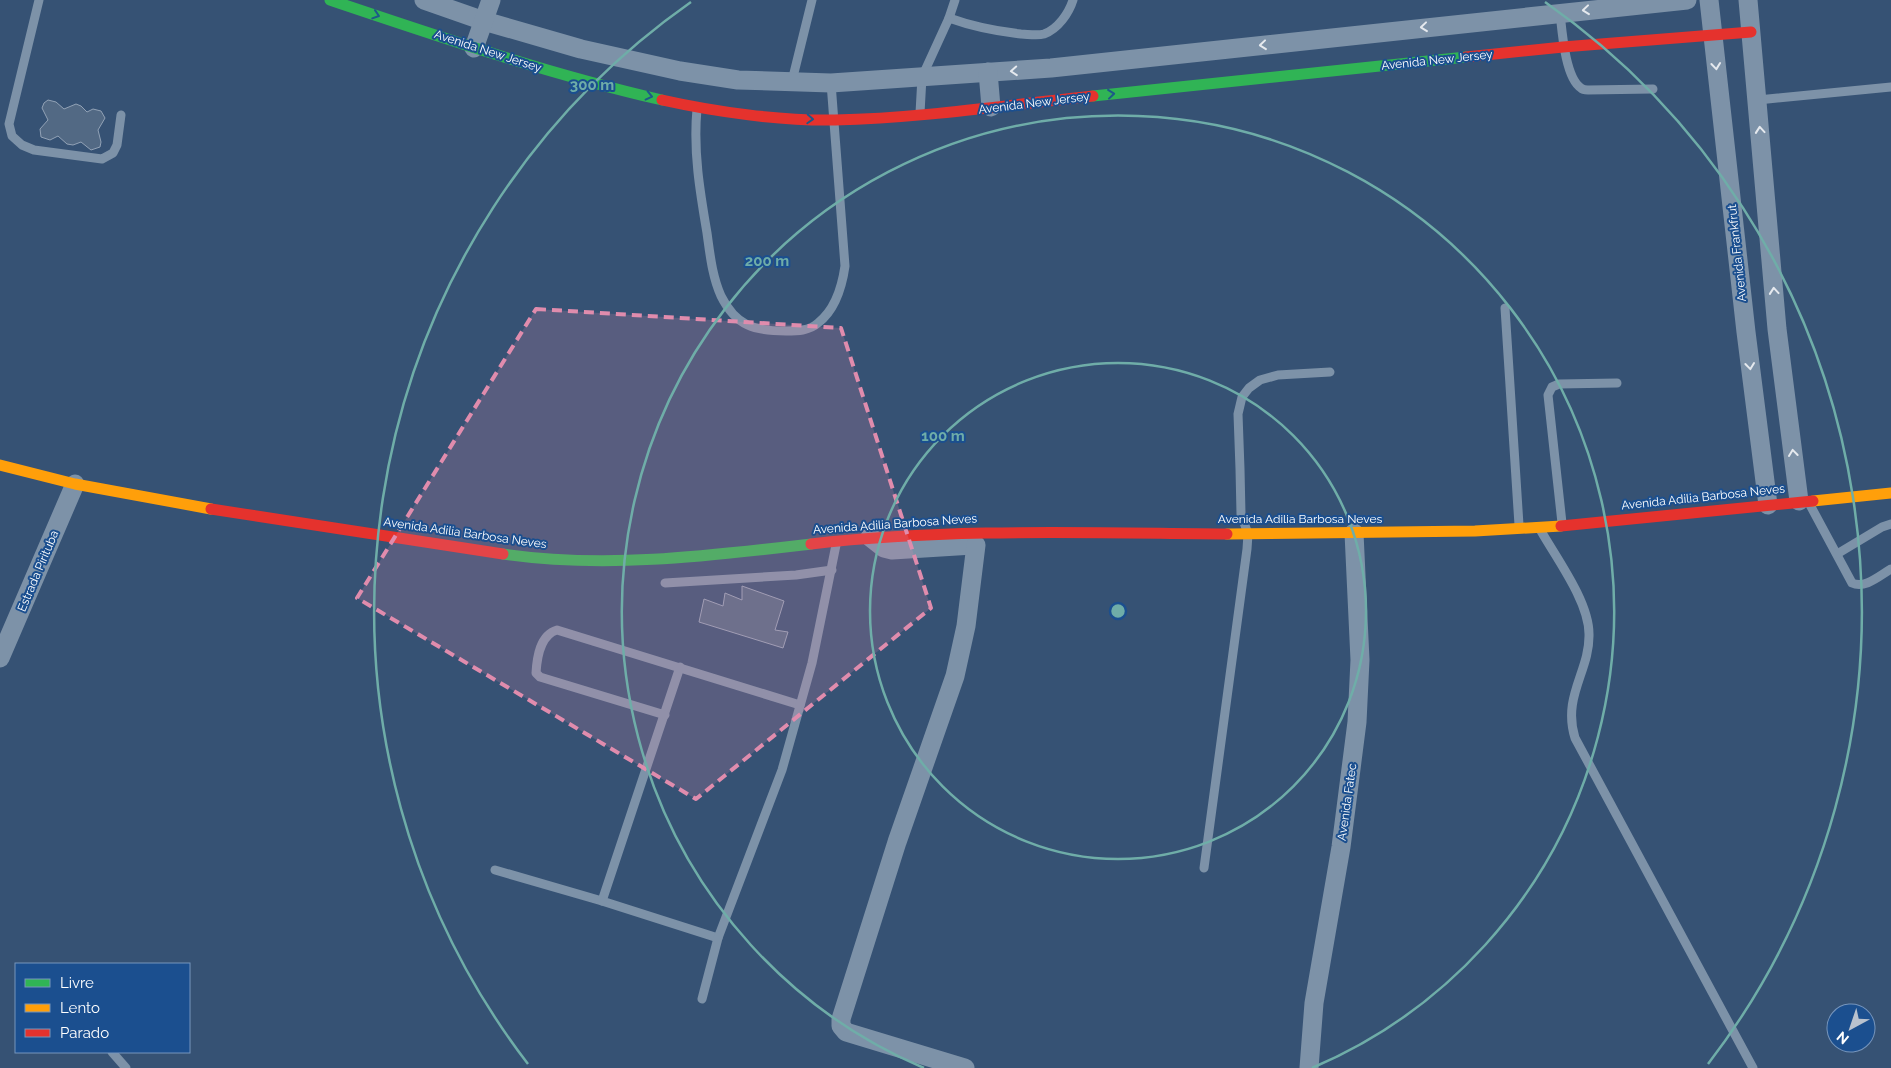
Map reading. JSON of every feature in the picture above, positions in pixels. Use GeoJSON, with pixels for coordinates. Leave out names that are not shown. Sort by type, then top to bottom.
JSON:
{"type":"FeatureCollection","features":[{"type":"Feature","properties":{"kind":"street","name":"Avenida New Jersey"},"geometry":{"type":"LineString","coordinates":[[330,0],[474,48],[598,85],[697,106],[761,116],[834,120],[920,115],[1564,47],[1752,32]]}},
{"type":"Feature","properties":{"kind":"street"},"geometry":{"type":"LineString","coordinates":[[424,0],[455,5],[484,21],[581,49],[680,71],[738,80],[831,83],[1051,68],[1686,0]]}},
{"type":"Feature","properties":{"kind":"street"},"geometry":{"type":"LineString","coordinates":[[474,48],[491,0]]}},
{"type":"Feature","properties":{"kind":"street","name":"Avenida Frankfrut"},"geometry":{"type":"LineString","coordinates":[[1709,0],[1746,332],[1768,505]]}},
{"type":"Feature","properties":{"kind":"street"},"geometry":{"type":"LineString","coordinates":[[1748,0],[1777,329],[1804,501]]}},
{"type":"Feature","properties":{"kind":"street"},"geometry":{"type":"LineString","coordinates":[[443,37],[455,5]]}},
{"type":"Feature","properties":{"kind":"street"},"geometry":{"type":"LineString","coordinates":[[1051,68],[1054,100]]}},
{"type":"Feature","properties":{"kind":"street"},"geometry":{"type":"LineString","coordinates":[[677,102],[680,71]]}},
{"type":"Feature","properties":{"kind":"street"},"geometry":{"type":"LineString","coordinates":[[988,72],[991,107]]}},
{"type":"Feature","properties":{"kind":"street"},"geometry":{"type":"LineString","coordinates":[[1746,332],[1777,329]]}},
{"type":"Feature","properties":{"kind":"street","name":"Avenida Adilia Barbosa Neves"},"geometry":{"type":"LineString","coordinates":[[0,465],[75,484],[249,516],[522,557],[618,562],[743,552],[870,537],[994,532],[1248,534],[1475,531],[1562,526],[1891,493]]}},
{"type":"Feature","properties":{"kind":"street","name":"Estrada Pirituba"},"geometry":{"type":"LineString","coordinates":[[0,658],[75,484]]}},
{"type":"Feature","properties":{"kind":"street"},"geometry":{"type":"LineString","coordinates":[[870,537],[884,548],[892,550],[976,545],[984,542],[994,532]]}},
{"type":"Feature","properties":{"kind":"street","name":"Avenida Fatec"},"geometry":{"type":"LineString","coordinates":[[1309,1068],[1309,1045],[1314,1003],[1341,847],[1357,722],[1360,660],[1354,533]]}},
{"type":"Feature","properties":{"kind":"street"},"geometry":{"type":"LineString","coordinates":[[966,1068],[846,1032],[841,1026],[841,1019],[897,842],[955,676],[966,626],[976,545]]}},
{"type":"Feature","properties":{"kind":"lane"},"geometry":{"type":"LineString","coordinates":[[39,0],[9,124],[12,136],[22,145],[34,150],[102,159],[113,153],[117,144],[121,114]]}},
{"type":"Feature","properties":{"kind":"lane"},"geometry":{"type":"LineString","coordinates":[[792,81],[812,0]]}},
{"type":"Feature","properties":{"kind":"lane"},"geometry":{"type":"LineString","coordinates":[[920,115],[922,76],[949,18],[955,0]]}},
{"type":"Feature","properties":{"kind":"lane"},"geometry":{"type":"LineString","coordinates":[[949,18],[992,31],[1044,34],[1069,13],[1073,0]]}},
{"type":"Feature","properties":{"kind":"lane"},"geometry":{"type":"LineString","coordinates":[[1560,12],[1564,47],[1576,82],[1581,88],[1588,90],[1653,89]]}},
{"type":"Feature","properties":{"kind":"lane"},"geometry":{"type":"LineString","coordinates":[[697,106],[695,124],[697,168],[713,272],[722,296],[729,308],[747,326],[765,331],[807,329],[816,325],[830,310],[842,283],[845,251],[831,83]]}},
{"type":"Feature","properties":{"kind":"lane"},"geometry":{"type":"LineString","coordinates":[[1758,100],[1891,87]]}},
{"type":"Feature","properties":{"kind":"lane"},"geometry":{"type":"LineString","coordinates":[[1504,308],[1519,528]]}},
{"type":"Feature","properties":{"kind":"lane"},"geometry":{"type":"LineString","coordinates":[[1204,868],[1248,534],[1241,514],[1238,414],[1242,397],[1249,388],[1260,380],[1278,375],[1330,372]]}},
{"type":"Feature","properties":{"kind":"lane"},"geometry":{"type":"LineString","coordinates":[[1562,526],[1548,396],[1552,388],[1559,384],[1617,383]]}},
{"type":"Feature","properties":{"kind":"lane"},"geometry":{"type":"LineString","coordinates":[[1804,501],[1852,582],[1858,586],[1865,585],[1891,569]]}},
{"type":"Feature","properties":{"kind":"lane"},"geometry":{"type":"LineString","coordinates":[[1837,554],[1882,527],[1891,524]]}},
{"type":"Feature","properties":{"kind":"lane"},"geometry":{"type":"LineString","coordinates":[[1538,527],[1583,604],[1589,624],[1589,646],[1572,705],[1572,723],[1575,738],[1753,1068]]}},
{"type":"Feature","properties":{"kind":"lane"},"geometry":{"type":"LineString","coordinates":[[702,999],[718,938],[782,770],[812,663],[837,540]]}},
{"type":"Feature","properties":{"kind":"lane"},"geometry":{"type":"LineString","coordinates":[[665,583],[796,575],[832,570]]}},
{"type":"Feature","properties":{"kind":"lane"},"geometry":{"type":"LineString","coordinates":[[665,715],[540,677],[536,673],[542,642],[550,632],[557,630],[800,705]]}},
{"type":"Feature","properties":{"kind":"lane"},"geometry":{"type":"LineString","coordinates":[[602,901],[680,667]]}},
{"type":"Feature","properties":{"kind":"lane"},"geometry":{"type":"LineString","coordinates":[[495,870],[602,901],[718,938]]}},
{"type":"Feature","properties":{"kind":"lane"},"geometry":{"type":"LineString","coordinates":[[113,1053],[126,1068]]}},
{"type":"Feature","properties":{"kind":"highlighted area"},"geometry":{"type":"Polygon","coordinates":[[[536,309],[841,328],[931,608],[696,799],[357,598],[536,309]]]}},
{"type":"Feature","properties":{"kind":"building"},"geometry":{"type":"Polygon","coordinates":[[[48,100],[56,102],[64,109],[76,104],[87,112],[93,109],[101,111],[105,118],[98,130],[101,142],[100,147],[91,150],[81,142],[73,145],[67,144],[58,136],[50,140],[41,137],[40,129],[48,120],[42,108],[48,100]]]}},
{"type":"Feature","properties":{"kind":"building"},"geometry":{"type":"Polygon","coordinates":[[[742,586],[784,601],[775,630],[788,632],[783,648],[699,622],[704,599],[723,606],[725,593],[742,600],[742,586]]]}},
{"type":"Feature","properties":{"kind":"traffic: fast"},"geometry":{"type":"LineString","coordinates":[[330,0],[536,67],[662,100]]}},
{"type":"Feature","properties":{"kind":"traffic: fast"},"geometry":{"type":"LineString","coordinates":[[1093,96],[1466,57]]}},
{"type":"Feature","properties":{"kind":"traffic: fast"},"geometry":{"type":"LineString","coordinates":[[503,554],[541,558],[618,561],[734,553],[811,544]]}},
{"type":"Feature","properties":{"kind":"traffic: slow"},"geometry":{"type":"LineString","coordinates":[[0,465],[75,484],[211,509]]}},
{"type":"Feature","properties":{"kind":"traffic: slow"},"geometry":{"type":"LineString","coordinates":[[1813,501],[1891,493]]}},
{"type":"Feature","properties":{"kind":"traffic: slow"},"geometry":{"type":"LineString","coordinates":[[1227,534],[1475,531],[1561,526]]}},
{"type":"Feature","properties":{"kind":"traffic: jam"},"geometry":{"type":"LineString","coordinates":[[1466,57],[1751,32]]}},
{"type":"Feature","properties":{"kind":"traffic: jam"},"geometry":{"type":"LineString","coordinates":[[662,100],[748,115],[835,120],[932,114],[1093,96]]}},
{"type":"Feature","properties":{"kind":"traffic: jam"},"geometry":{"type":"LineString","coordinates":[[1561,526],[1813,501]]}},
{"type":"Feature","properties":{"kind":"traffic: jam"},"geometry":{"type":"LineString","coordinates":[[211,509],[503,554]]}},
{"type":"Feature","properties":{"kind":"traffic: jam"},"geometry":{"type":"LineString","coordinates":[[811,544],[863,539],[967,534],[1227,534]]}}]}
